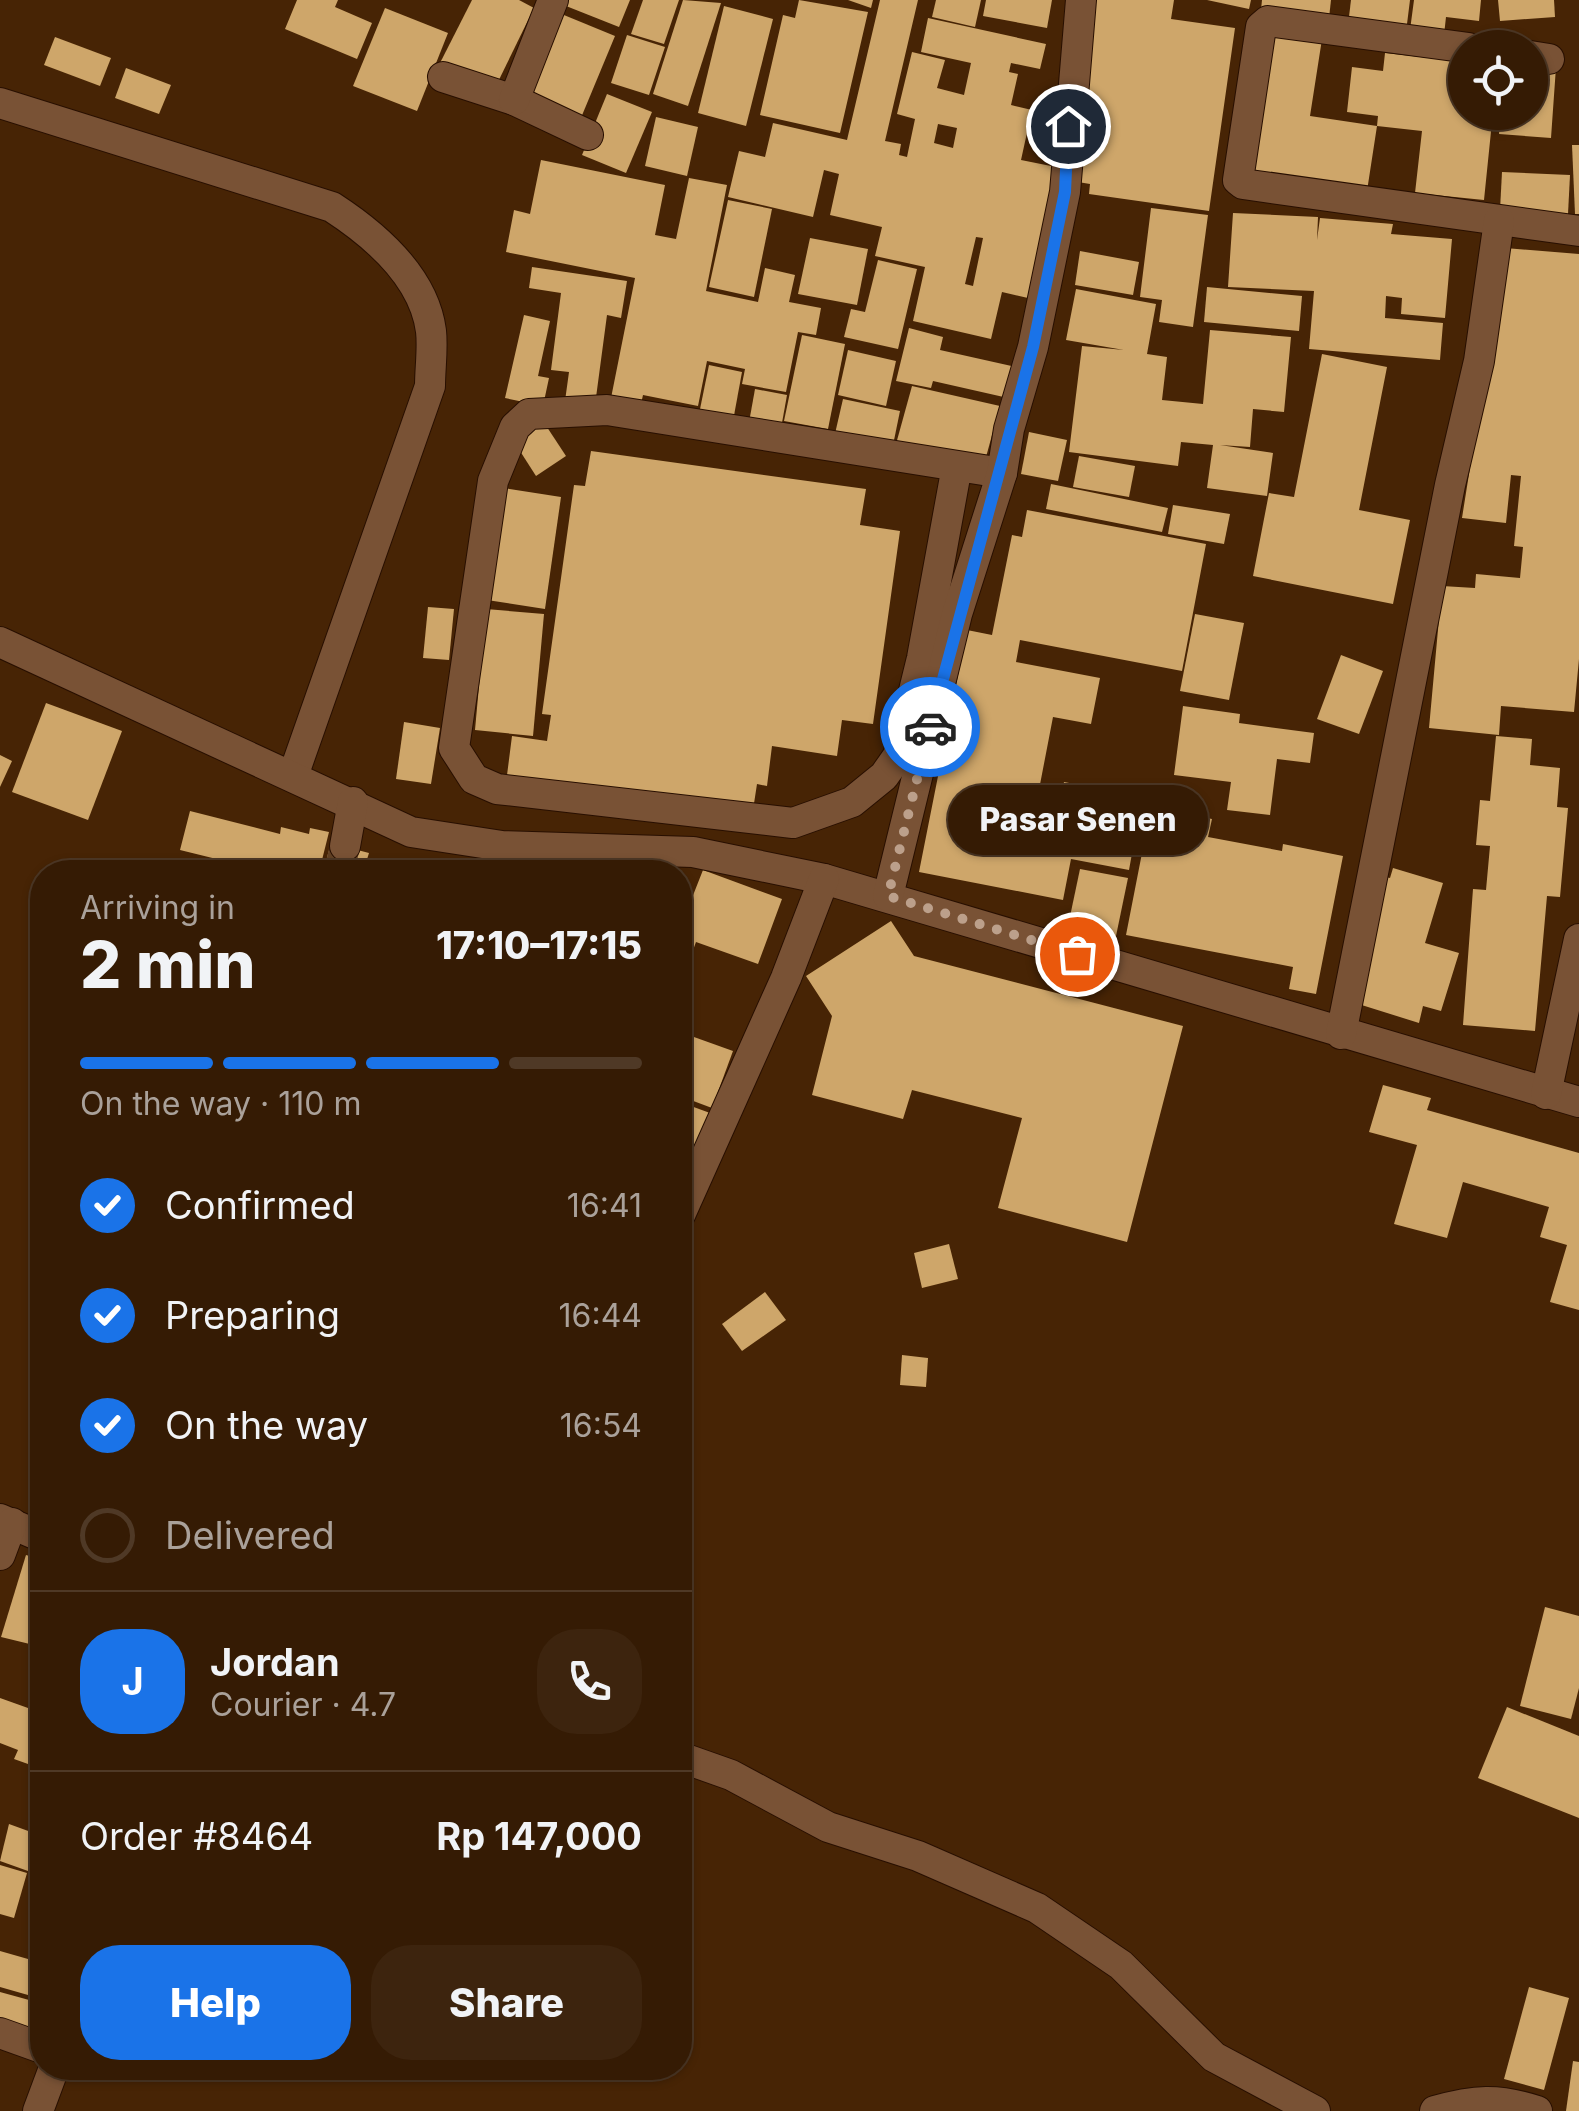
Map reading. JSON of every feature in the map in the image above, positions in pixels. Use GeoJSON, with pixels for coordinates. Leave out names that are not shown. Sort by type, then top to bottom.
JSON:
{"type":"FeatureCollection","features":[{"type":"Feature","properties":{"kind":"street"},"geometry":{"type":"LineString","coordinates":[[514,100],[553,0]]}},
{"type":"Feature","properties":{"kind":"street"},"geometry":{"type":"LineString","coordinates":[[888,896],[957,614],[1002,473],[1065,192],[1070,94],[1082,0]]}},
{"type":"Feature","properties":{"kind":"street"},"geometry":{"type":"LineString","coordinates":[[1448,45],[1268,21],[1261,28],[1236,177],[1243,184],[1579,230]]}},
{"type":"Feature","properties":{"kind":"street"},"geometry":{"type":"LineString","coordinates":[[443,78],[514,100],[588,134]]}},
{"type":"Feature","properties":{"kind":"street"},"geometry":{"type":"LineString","coordinates":[[0,103],[332,208],[376,235],[410,280],[424,312],[431,329],[430,386],[294,776]]}},
{"type":"Feature","properties":{"kind":"street"},"geometry":{"type":"LineString","coordinates":[[1341,1034],[1450,485],[1479,360],[1499,221]]}},
{"type":"Feature","properties":{"kind":"street"},"geometry":{"type":"LineString","coordinates":[[957,466],[922,658],[898,756],[884,776],[852,802],[793,823],[497,789],[474,778],[454,748],[493,481],[515,427],[529,414],[607,410],[1002,473]]}},
{"type":"Feature","properties":{"kind":"street"},"geometry":{"type":"LineString","coordinates":[[0,642],[412,832],[447,841],[693,852],[814,877],[1579,1102]]}},
{"type":"Feature","properties":{"kind":"street"},"geometry":{"type":"LineString","coordinates":[[345,846],[353,802]]}},
{"type":"Feature","properties":{"kind":"street"},"geometry":{"type":"LineString","coordinates":[[692,1188],[786,978],[814,877],[793,823]]}},
{"type":"Feature","properties":{"kind":"street"},"geometry":{"type":"LineString","coordinates":[[1546,1094],[1578,956]]}},
{"type":"Feature","properties":{"kind":"street"},"geometry":{"type":"LineString","coordinates":[[0,1556],[6,1521],[30,1532]]}},
{"type":"Feature","properties":{"kind":"street"},"geometry":{"type":"LineString","coordinates":[[692,1761],[731,1775],[828,1826],[918,1856],[1037,1908],[1121,1965],[1214,2057],[1316,2111]]}},
{"type":"Feature","properties":{"kind":"street"},"geometry":{"type":"LineString","coordinates":[[0,2033],[30,2044]]}},
{"type":"Feature","properties":{"kind":"street"},"geometry":{"type":"LineString","coordinates":[[38,2111],[50,2080]]}},
{"type":"Feature","properties":{"kind":"street"},"geometry":{"type":"LineString","coordinates":[[1435,2111],[1475,2100],[1500,2100],[1537,2111]]}},
{"type":"Feature","properties":{"kind":"building"},"geometry":{"type":"Polygon","coordinates":[[[297,0],[338,0],[335,7],[372,23],[357,59],[285,29],[297,0]]]}},
{"type":"Feature","properties":{"kind":"building"},"geometry":{"type":"Polygon","coordinates":[[[472,0],[519,0],[534,8],[494,90],[440,63],[472,0]]]}},
{"type":"Feature","properties":{"kind":"building"},"geometry":{"type":"Polygon","coordinates":[[[569,0],[630,0],[619,27],[566,6],[569,0]]]}},
{"type":"Feature","properties":{"kind":"building"},"geometry":{"type":"Polygon","coordinates":[[[643,0],[679,0],[664,44],[631,34],[643,0]]]}},
{"type":"Feature","properties":{"kind":"building"},"geometry":{"type":"Polygon","coordinates":[[[683,0],[721,3],[688,106],[653,94],[683,0]]]}},
{"type":"Feature","properties":{"kind":"building"},"geometry":{"type":"Polygon","coordinates":[[[799,0],[868,12],[840,133],[760,115],[783,15],[795,18],[799,0]]]}},
{"type":"Feature","properties":{"kind":"building"},"geometry":{"type":"Polygon","coordinates":[[[848,0],[873,0],[871,8],[848,0]]]}},
{"type":"Feature","properties":{"kind":"building"},"geometry":{"type":"Polygon","coordinates":[[[880,0],[918,0],[885,141],[901,144],[899,155],[907,157],[915,119],[897,114],[912,52],[945,60],[937,88],[964,95],[971,63],[921,52],[928,18],[1046,44],[1040,69],[1011,63],[1009,72],[1018,74],[1011,105],[1032,110],[1021,160],[1056,167],[1028,298],[1002,292],[991,339],[913,321],[925,267],[875,256],[882,227],[830,215],[839,174],[824,170],[813,217],[728,197],[739,151],[765,157],[773,123],[847,140],[880,0]],[[938,124],[934,143],[953,148],[957,128],[938,124]],[[976,237],[965,284],[973,286],[983,238],[976,237]]]}},
{"type":"Feature","properties":{"kind":"building"},"geometry":{"type":"Polygon","coordinates":[[[936,0],[981,0],[975,27],[932,17],[936,0]]]}},
{"type":"Feature","properties":{"kind":"building"},"geometry":{"type":"Polygon","coordinates":[[[986,0],[1052,0],[1047,28],[983,16],[986,0]]]}},
{"type":"Feature","properties":{"kind":"building"},"geometry":{"type":"Polygon","coordinates":[[[1095,0],[1174,0],[1171,19],[1235,28],[1209,211],[1089,194],[1090,184],[1072,181],[1095,0]]]}},
{"type":"Feature","properties":{"kind":"building"},"geometry":{"type":"Polygon","coordinates":[[[1207,0],[1251,0],[1249,9],[1207,0]]]}},
{"type":"Feature","properties":{"kind":"building"},"geometry":{"type":"Polygon","coordinates":[[[1262,0],[1331,0],[1329,18],[1261,10],[1262,0]]]}},
{"type":"Feature","properties":{"kind":"building"},"geometry":{"type":"Polygon","coordinates":[[[1351,0],[1410,0],[1406,32],[1348,25],[1351,0]]]}},
{"type":"Feature","properties":{"kind":"building"},"geometry":{"type":"Polygon","coordinates":[[[1414,0],[1481,0],[1479,21],[1446,17],[1444,35],[1410,30],[1414,0]]]}},
{"type":"Feature","properties":{"kind":"building"},"geometry":{"type":"Polygon","coordinates":[[[1498,0],[1554,0],[1555,17],[1500,21],[1498,0]]]}},
{"type":"Feature","properties":{"kind":"building"},"geometry":{"type":"Polygon","coordinates":[[[724,6],[773,19],[746,126],[698,113],[724,6]]]}},
{"type":"Feature","properties":{"kind":"building"},"geometry":{"type":"Polygon","coordinates":[[[385,8],[448,33],[417,111],[353,86],[385,8]]]}},
{"type":"Feature","properties":{"kind":"building"},"geometry":{"type":"Polygon","coordinates":[[[559,13],[615,36],[578,125],[522,102],[559,13]]]}},
{"type":"Feature","properties":{"kind":"building"},"geometry":{"type":"Polygon","coordinates":[[[1272,31],[1322,39],[1310,116],[1377,126],[1367,191],[1250,173],[1272,31]]]}},
{"type":"Feature","properties":{"kind":"building"},"geometry":{"type":"Polygon","coordinates":[[[627,35],[665,47],[649,95],[611,83],[627,35]]]}},
{"type":"Feature","properties":{"kind":"building"},"geometry":{"type":"Polygon","coordinates":[[[55,37],[111,58],[100,86],[44,65],[55,37]]]}},
{"type":"Feature","properties":{"kind":"building"},"geometry":{"type":"Polygon","coordinates":[[[1385,53],[1448,60],[1448,130],[1491,130],[1484,200],[1415,193],[1422,131],[1377,126],[1378,116],[1347,112],[1352,67],[1383,71],[1385,53]]]}},
{"type":"Feature","properties":{"kind":"building"},"geometry":{"type":"Polygon","coordinates":[[[1548,66],[1556,67],[1551,138],[1499,134],[1499,130],[1548,130],[1548,66]]]}},
{"type":"Feature","properties":{"kind":"building"},"geometry":{"type":"Polygon","coordinates":[[[126,68],[171,85],[159,114],[115,98],[126,68]]]}},
{"type":"Feature","properties":{"kind":"building"},"geometry":{"type":"Polygon","coordinates":[[[607,94],[652,112],[626,173],[582,155],[607,94]]]}},
{"type":"Feature","properties":{"kind":"building"},"geometry":{"type":"Polygon","coordinates":[[[656,117],[698,127],[687,176],[645,166],[656,117]]]}},
{"type":"Feature","properties":{"kind":"building"},"geometry":{"type":"Polygon","coordinates":[[[1572,145],[1579,145],[1579,214],[1575,214],[1572,145]]]}},
{"type":"Feature","properties":{"kind":"building"},"geometry":{"type":"Polygon","coordinates":[[[541,160],[665,185],[655,235],[676,239],[689,178],[727,185],[706,291],[758,302],[765,268],[795,275],[789,302],[821,308],[816,335],[798,332],[786,392],[742,384],[745,369],[707,361],[698,406],[643,395],[641,404],[611,398],[635,278],[506,252],[514,210],[530,214],[541,160]]]}},
{"type":"Feature","properties":{"kind":"building"},"geometry":{"type":"Polygon","coordinates":[[[1502,172],[1570,175],[1568,214],[1500,210],[1502,172]]]}},
{"type":"Feature","properties":{"kind":"building"},"geometry":{"type":"Polygon","coordinates":[[[728,200],[772,209],[754,297],[709,287],[728,200]]]}},
{"type":"Feature","properties":{"kind":"building"},"geometry":{"type":"Polygon","coordinates":[[[1151,208],[1208,215],[1193,327],[1159,322],[1162,300],[1140,297],[1151,208]]]}},
{"type":"Feature","properties":{"kind":"building"},"geometry":{"type":"Polygon","coordinates":[[[1233,213],[1318,217],[1317,240],[1320,218],[1393,224],[1391,234],[1452,239],[1445,318],[1401,314],[1402,298],[1386,296],[1385,318],[1443,323],[1440,360],[1309,349],[1314,291],[1228,287],[1233,213]]]}},
{"type":"Feature","properties":{"kind":"building"},"geometry":{"type":"Polygon","coordinates":[[[810,238],[868,249],[857,305],[798,294],[810,238]]]}},
{"type":"Feature","properties":{"kind":"building"},"geometry":{"type":"Polygon","coordinates":[[[1505,248],[1579,254],[1579,659],[1574,712],[1501,706],[1499,735],[1429,728],[1442,586],[1475,588],[1476,574],[1520,578],[1523,547],[1514,546],[1521,476],[1511,475],[1506,523],[1462,518],[1505,248]]]}},
{"type":"Feature","properties":{"kind":"building"},"geometry":{"type":"Polygon","coordinates":[[[1080,251],[1139,262],[1133,295],[1075,285],[1080,251]]]}},
{"type":"Feature","properties":{"kind":"building"},"geometry":{"type":"Polygon","coordinates":[[[878,260],[917,269],[898,349],[844,337],[851,309],[865,312],[878,260]]]}},
{"type":"Feature","properties":{"kind":"building"},"geometry":{"type":"Polygon","coordinates":[[[532,267],[627,281],[621,318],[607,315],[595,405],[565,401],[569,372],[551,370],[561,293],[529,288],[532,267]]]}},
{"type":"Feature","properties":{"kind":"building"},"geometry":{"type":"Polygon","coordinates":[[[1207,287],[1302,296],[1299,331],[1204,322],[1207,287]]]}},
{"type":"Feature","properties":{"kind":"building"},"geometry":{"type":"Polygon","coordinates":[[[1076,289],[1156,304],[1147,354],[1167,357],[1162,400],[1203,404],[1210,330],[1291,337],[1284,412],[1253,409],[1250,447],[1220,445],[1273,453],[1267,496],[1207,488],[1213,445],[1181,442],[1178,466],[1069,452],[1082,346],[1124,350],[1066,340],[1076,289]]]}},
{"type":"Feature","properties":{"kind":"building"},"geometry":{"type":"Polygon","coordinates":[[[524,315],[550,321],[538,376],[549,378],[543,406],[505,398],[524,315]]]}},
{"type":"Feature","properties":{"kind":"building"},"geometry":{"type":"Polygon","coordinates":[[[909,328],[943,337],[940,350],[1016,367],[1008,398],[933,381],[931,388],[896,381],[909,328]]]}},
{"type":"Feature","properties":{"kind":"building"},"geometry":{"type":"Polygon","coordinates":[[[802,335],[845,344],[828,429],[784,421],[802,335]]]}},
{"type":"Feature","properties":{"kind":"building"},"geometry":{"type":"Polygon","coordinates":[[[848,350],[896,361],[886,406],[838,395],[848,350]]]}},
{"type":"Feature","properties":{"kind":"building"},"geometry":{"type":"Polygon","coordinates":[[[1322,354],[1387,367],[1359,510],[1410,520],[1393,604],[1253,576],[1269,493],[1294,497],[1322,354]]]}},
{"type":"Feature","properties":{"kind":"building"},"geometry":{"type":"Polygon","coordinates":[[[709,365],[742,372],[733,421],[699,414],[709,365]]]}},
{"type":"Feature","properties":{"kind":"building"},"geometry":{"type":"Polygon","coordinates":[[[912,386],[1000,406],[983,468],[896,444],[912,386]]]}},
{"type":"Feature","properties":{"kind":"building"},"geometry":{"type":"Polygon","coordinates":[[[755,389],[787,395],[780,434],[748,428],[755,389]]]}},
{"type":"Feature","properties":{"kind":"building"},"geometry":{"type":"Polygon","coordinates":[[[843,399],[900,411],[892,450],[834,438],[843,399]]]}},
{"type":"Feature","properties":{"kind":"building"},"geometry":{"type":"Polygon","coordinates":[[[541,418],[566,456],[536,476],[511,437],[541,418]]]}},
{"type":"Feature","properties":{"kind":"building"},"geometry":{"type":"Polygon","coordinates":[[[1029,432],[1067,440],[1058,481],[1021,474],[1029,432]]]}},
{"type":"Feature","properties":{"kind":"building"},"geometry":{"type":"Polygon","coordinates":[[[591,451],[866,489],[860,525],[900,531],[873,724],[842,720],[837,756],[772,746],[767,786],[757,784],[753,810],[506,783],[512,736],[547,741],[551,715],[542,714],[574,485],[585,486],[591,451]]]}},
{"type":"Feature","properties":{"kind":"building"},"geometry":{"type":"Polygon","coordinates":[[[1079,456],[1135,466],[1129,497],[1073,487],[1079,456]]]}},
{"type":"Feature","properties":{"kind":"building"},"geometry":{"type":"Polygon","coordinates":[[[1051,484],[1168,508],[1162,532],[1046,509],[1051,484]]]}},
{"type":"Feature","properties":{"kind":"building"},"geometry":{"type":"Polygon","coordinates":[[[504,488],[561,497],[545,609],[487,600],[504,488]]]}},
{"type":"Feature","properties":{"kind":"building"},"geometry":{"type":"Polygon","coordinates":[[[1173,505],[1230,514],[1224,544],[1168,534],[1173,505]]]}},
{"type":"Feature","properties":{"kind":"building"},"geometry":{"type":"Polygon","coordinates":[[[1027,510],[1206,544],[1182,671],[1020,640],[1016,662],[1100,678],[1091,724],[1053,717],[1037,800],[1047,801],[1045,814],[1057,816],[1064,782],[1085,786],[1084,797],[1125,805],[1117,845],[1133,848],[1129,870],[1071,859],[1063,900],[919,872],[967,630],[992,635],[1012,535],[1022,537],[1027,510]]]}},
{"type":"Feature","properties":{"kind":"building"},"geometry":{"type":"Polygon","coordinates":[[[428,607],[454,609],[449,660],[423,658],[428,607]]]}},
{"type":"Feature","properties":{"kind":"building"},"geometry":{"type":"Polygon","coordinates":[[[486,609],[544,614],[533,736],[475,730],[486,609]]]}},
{"type":"Feature","properties":{"kind":"building"},"geometry":{"type":"Polygon","coordinates":[[[1195,614],[1244,623],[1229,700],[1180,691],[1195,614]]]}},
{"type":"Feature","properties":{"kind":"building"},"geometry":{"type":"Polygon","coordinates":[[[1341,655],[1383,671],[1359,734],[1317,719],[1341,655]]]}},
{"type":"Feature","properties":{"kind":"building"},"geometry":{"type":"Polygon","coordinates":[[[46,703],[122,731],[88,820],[12,792],[46,703]]]}},
{"type":"Feature","properties":{"kind":"building"},"geometry":{"type":"Polygon","coordinates":[[[1183,706],[1240,714],[1239,723],[1314,733],[1310,763],[1277,759],[1270,815],[1227,810],[1231,782],[1174,775],[1183,706]]]}},
{"type":"Feature","properties":{"kind":"building"},"geometry":{"type":"Polygon","coordinates":[[[404,722],[440,728],[431,784],[396,779],[404,722]]]}},
{"type":"Feature","properties":{"kind":"building"},"geometry":{"type":"Polygon","coordinates":[[[1496,736],[1532,739],[1530,765],[1560,768],[1557,807],[1568,808],[1560,897],[1547,896],[1535,1031],[1463,1025],[1473,889],[1486,890],[1490,846],[1476,845],[1480,800],[1490,801],[1496,736]]]}},
{"type":"Feature","properties":{"kind":"building"},"geometry":{"type":"Polygon","coordinates":[[[0,755],[12,761],[0,787],[0,755]]]}},
{"type":"Feature","properties":{"kind":"building"},"geometry":{"type":"Polygon","coordinates":[[[1151,807],[1212,819],[1208,837],[1282,851],[1283,844],[1343,856],[1316,994],[1289,989],[1293,967],[1126,935],[1151,807]]]}},
{"type":"Feature","properties":{"kind":"building"},"geometry":{"type":"Polygon","coordinates":[[[190,811],[280,834],[281,827],[309,834],[310,828],[329,832],[322,860],[220,860],[180,850],[190,811]]]}},
{"type":"Feature","properties":{"kind":"building"},"geometry":{"type":"Polygon","coordinates":[[[331,843],[369,853],[367,860],[326,860],[331,843]]]}},
{"type":"Feature","properties":{"kind":"building"},"geometry":{"type":"Polygon","coordinates":[[[1393,868],[1443,883],[1425,943],[1459,953],[1441,1011],[1423,1006],[1419,1023],[1352,1002],[1381,876],[1390,878],[1393,868]]]}},
{"type":"Feature","properties":{"kind":"building"},"geometry":{"type":"Polygon","coordinates":[[[1080,869],[1128,878],[1116,936],[1068,926],[1080,869]]]}},
{"type":"Feature","properties":{"kind":"building"},"geometry":{"type":"Polygon","coordinates":[[[703,870],[782,899],[758,964],[696,942],[692,953],[692,898],[703,870]]]}},
{"type":"Feature","properties":{"kind":"building"},"geometry":{"type":"Polygon","coordinates":[[[891,921],[914,956],[1183,1026],[1127,1242],[998,1208],[1022,1118],[912,1090],[903,1119],[812,1095],[832,1016],[806,976],[891,921]]]}},
{"type":"Feature","properties":{"kind":"building"},"geometry":{"type":"Polygon","coordinates":[[[692,1036],[733,1051],[712,1108],[692,1100],[692,1036]]]}},
{"type":"Feature","properties":{"kind":"building"},"geometry":{"type":"Polygon","coordinates":[[[1383,1085],[1431,1098],[1427,1110],[1579,1153],[1579,1310],[1550,1302],[1567,1245],[1540,1237],[1549,1207],[1463,1182],[1447,1238],[1394,1224],[1417,1145],[1369,1132],[1383,1085]]]}},
{"type":"Feature","properties":{"kind":"building"},"geometry":{"type":"Polygon","coordinates":[[[692,1106],[710,1113],[692,1162],[692,1106]]]}},
{"type":"Feature","properties":{"kind":"building"},"geometry":{"type":"Polygon","coordinates":[[[949,1244],[958,1279],[922,1288],[914,1253],[949,1244]]]}},
{"type":"Feature","properties":{"kind":"building"},"geometry":{"type":"Polygon","coordinates":[[[765,1292],[786,1320],[742,1351],[722,1324],[765,1292]]]}},
{"type":"Feature","properties":{"kind":"building"},"geometry":{"type":"Polygon","coordinates":[[[902,1355],[928,1358],[926,1387],[900,1385],[902,1355]]]}},
{"type":"Feature","properties":{"kind":"building"},"geometry":{"type":"Polygon","coordinates":[[[26,1555],[30,1556],[30,1644],[1,1637],[26,1555]]]}},
{"type":"Feature","properties":{"kind":"building"},"geometry":{"type":"Polygon","coordinates":[[[1545,1607],[1579,1616],[1579,1688],[1571,1719],[1520,1706],[1545,1607]]]}},
{"type":"Feature","properties":{"kind":"building"},"geometry":{"type":"Polygon","coordinates":[[[0,1698],[30,1709],[30,1765],[14,1759],[18,1750],[0,1743],[0,1698]]]}},
{"type":"Feature","properties":{"kind":"building"},"geometry":{"type":"Polygon","coordinates":[[[1507,1707],[1579,1736],[1579,1818],[1478,1778],[1507,1707]]]}},
{"type":"Feature","properties":{"kind":"building"},"geometry":{"type":"Polygon","coordinates":[[[9,1824],[30,1832],[30,1872],[0,1861],[9,1824]]]}},
{"type":"Feature","properties":{"kind":"building"},"geometry":{"type":"Polygon","coordinates":[[[0,1865],[27,1873],[14,1918],[0,1914],[0,1865]]]}},
{"type":"Feature","properties":{"kind":"building"},"geometry":{"type":"Polygon","coordinates":[[[0,1951],[30,1960],[30,1996],[0,1987],[0,1951]]]}},
{"type":"Feature","properties":{"kind":"building"},"geometry":{"type":"Polygon","coordinates":[[[1529,1987],[1569,1998],[1544,2090],[1504,2079],[1529,1987]]]}},
{"type":"Feature","properties":{"kind":"building"},"geometry":{"type":"Polygon","coordinates":[[[0,1992],[30,2000],[30,2034],[0,2026],[0,1992]]]}},
{"type":"Feature","properties":{"kind":"building"},"geometry":{"type":"Polygon","coordinates":[[[1573,2061],[1579,2062],[1579,2111],[1566,2111],[1573,2061]]]}},
{"type":"Feature","properties":{"kind":"tunnel"},"geometry":{"type":"LineString","coordinates":[[342,860],[345,846]]}},
{"type":"Feature","properties":{"kind":"way so far"},"geometry":{"type":"LineString","coordinates":[[930,727],[888,896],[1077,954]]}},
{"type":"Feature","properties":{"kind":"place","name":"Pasar Senen"},"geometry":{"type":"Point","coordinates":[1077,954]}},
{"type":"Feature","properties":{"kind":"route"},"geometry":{"type":"LineString","coordinates":[[930,727],[957,614],[1002,473],[1009,430],[1033,347],[1065,192],[1068,126]]}}]}
